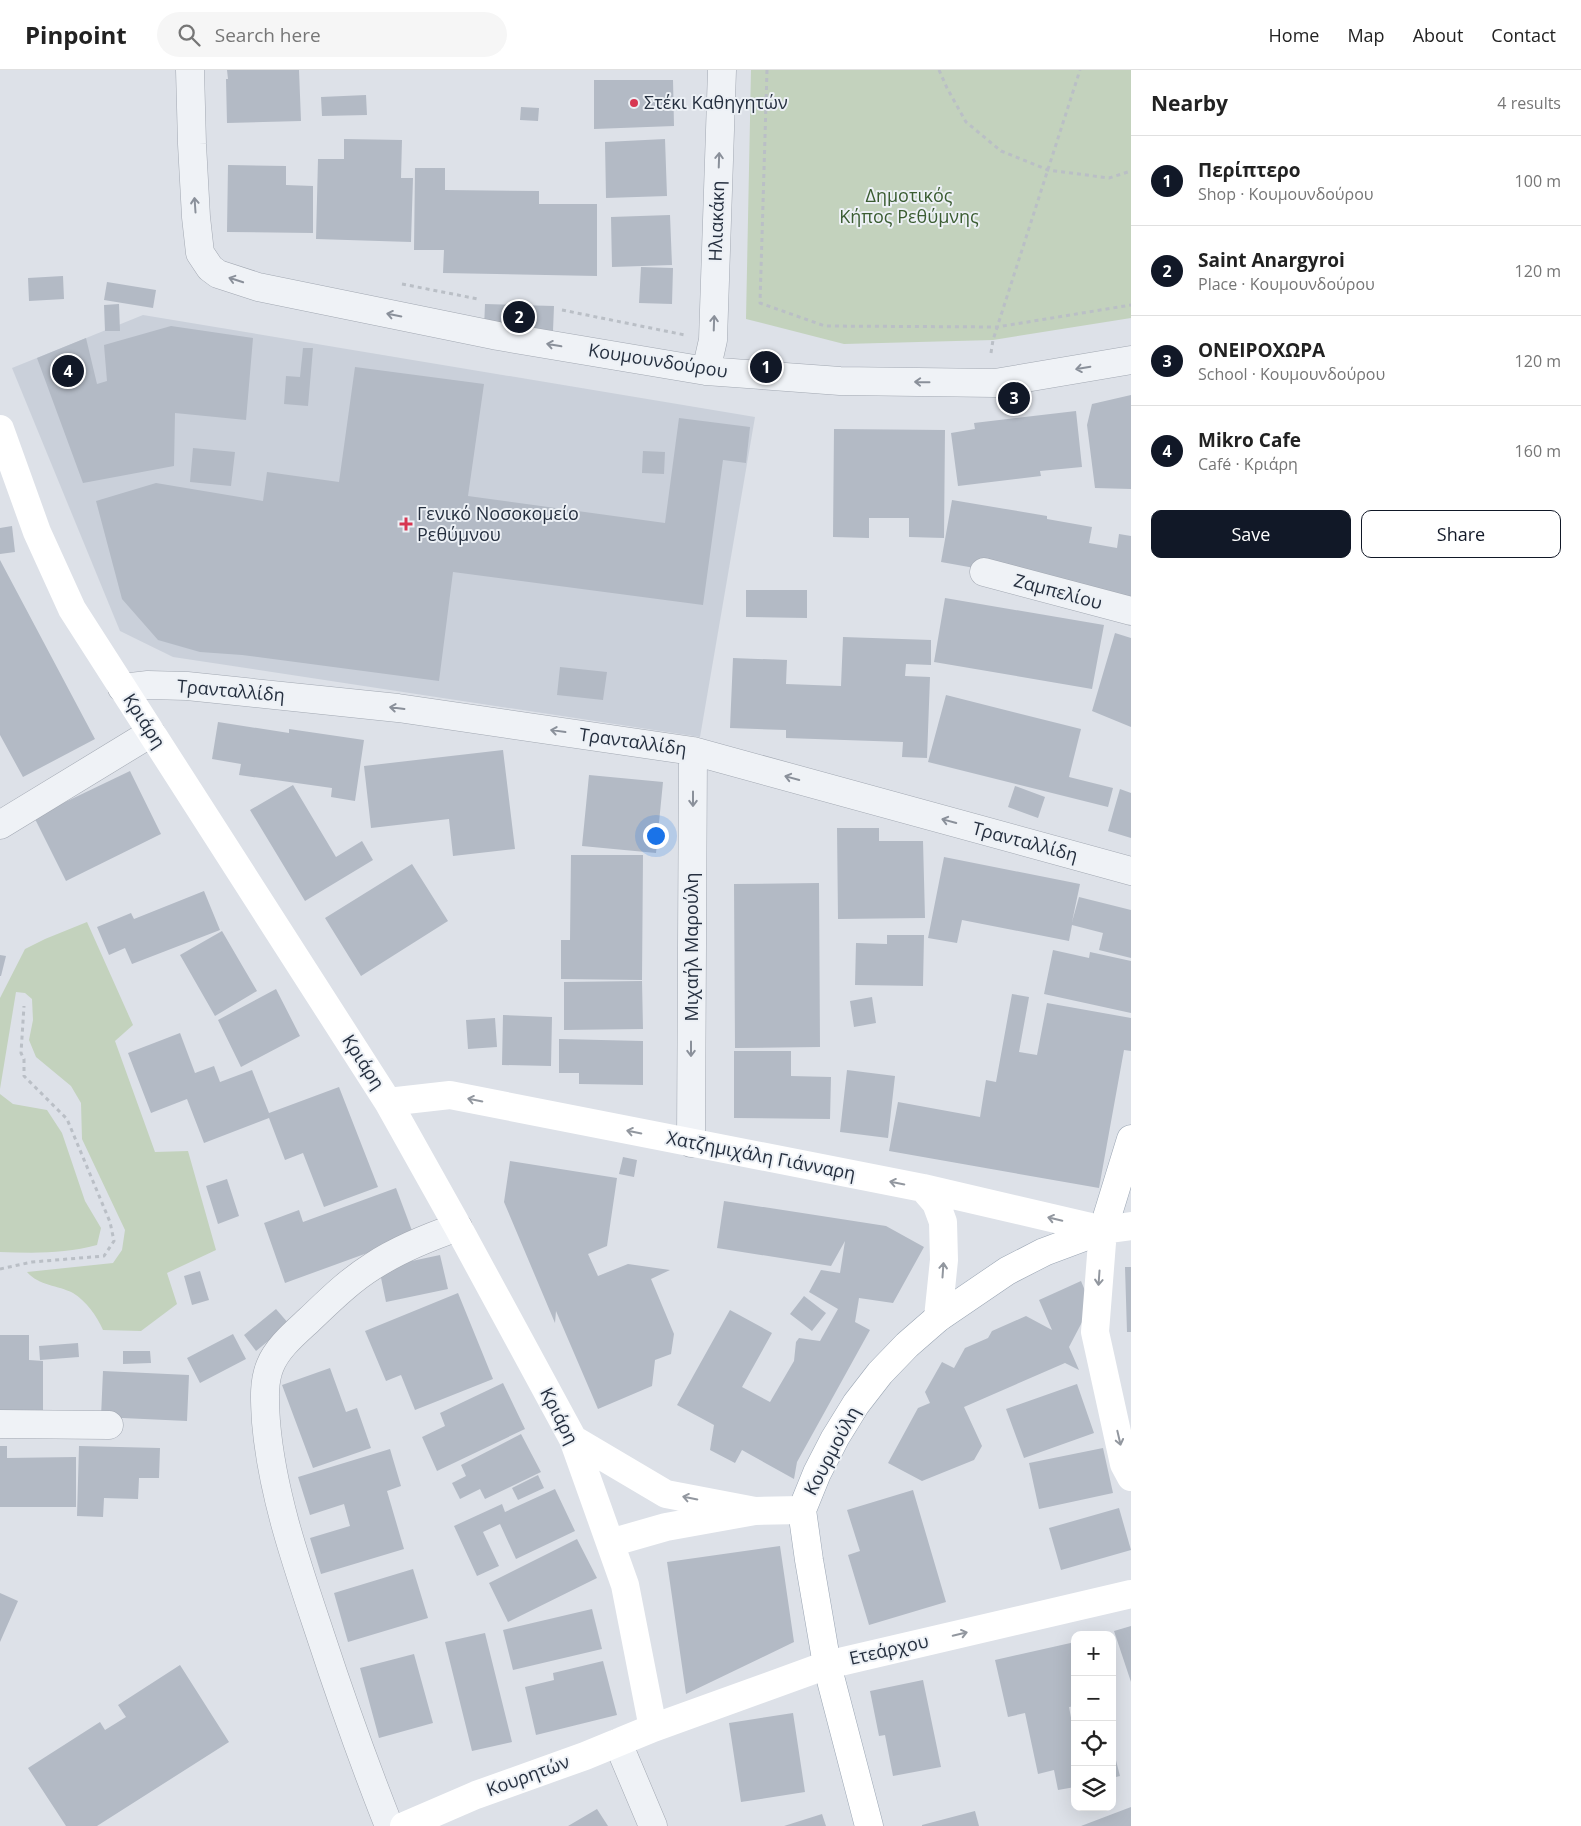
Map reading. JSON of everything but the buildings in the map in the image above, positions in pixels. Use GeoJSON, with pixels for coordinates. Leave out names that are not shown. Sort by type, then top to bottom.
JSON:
{"type":"FeatureCollection","features":[{"type":"Feature","properties":{"kind":"street","name":"Κουμουνδούρου"},"geometry":{"type":"LineString","coordinates":[[190,70],[192,144],[200,253],[210,268],[218,274],[258,287],[498,336],[706,371],[840,381],[995,383],[1131,360]]}},
{"type":"Feature","properties":{"kind":"street","name":"Ηλιακάκη"},"geometry":{"type":"LineString","coordinates":[[706,371],[713,340],[722,70]]}},
{"type":"Feature","properties":{"kind":"street","name":"Κριάρη"},"geometry":{"type":"LineString","coordinates":[[0,429],[37,532],[62,589],[89,638],[388,1102],[573,1440],[625,1585],[653,1728]]}},
{"type":"Feature","properties":{"kind":"street","name":"Ζαμπελίου"},"geometry":{"type":"LineString","coordinates":[[984,572],[1131,611]]}},
{"type":"Feature","properties":{"kind":"street","name":"Τρανταλλίδη"},"geometry":{"type":"LineString","coordinates":[[122,688],[148,685],[187,686],[398,708],[693,751],[1131,871]]}},
{"type":"Feature","properties":{"kind":"street"},"geometry":{"type":"LineString","coordinates":[[0,825],[151,733]]}},
{"type":"Feature","properties":{"kind":"street","name":"Μιχαήλ Μαρούλη"},"geometry":{"type":"LineString","coordinates":[[691,1143],[693,751]]}},
{"type":"Feature","properties":{"kind":"street","name":"Χατζημιχάλη Γιάνναρη"},"geometry":{"type":"LineString","coordinates":[[388,1102],[450,1095],[923,1188],[1103,1230],[1131,1226]]}},
{"type":"Feature","properties":{"kind":"street"},"geometry":{"type":"LineString","coordinates":[[1131,1139],[1103,1230],[1095,1332],[1124,1464],[1131,1477]]}},
{"type":"Feature","properties":{"kind":"street"},"geometry":{"type":"LineString","coordinates":[[923,1188],[936,1203],[943,1222],[944,1260],[938,1318]]}},
{"type":"Feature","properties":{"kind":"street"},"geometry":{"type":"LineString","coordinates":[[389,1826],[339,1690],[296,1564],[271,1459],[265,1407],[266,1385],[270,1366],[276,1355],[296,1333],[344,1288],[385,1259],[423,1240],[458,1227]]}},
{"type":"Feature","properties":{"kind":"street","name":"Κουρμούλη"},"geometry":{"type":"LineString","coordinates":[[869,1826],[828,1665],[802,1510],[817,1473],[835,1438],[856,1404],[900,1352],[938,1318],[1007,1271],[1044,1252],[1103,1230]]}},
{"type":"Feature","properties":{"kind":"street"},"geometry":{"type":"LineString","coordinates":[[0,1424],[109,1425]]}},
{"type":"Feature","properties":{"kind":"street"},"geometry":{"type":"LineString","coordinates":[[573,1440],[666,1494],[755,1510],[802,1510]]}},
{"type":"Feature","properties":{"kind":"street"},"geometry":{"type":"LineString","coordinates":[[610,1543],[666,1527],[755,1510]]}},
{"type":"Feature","properties":{"kind":"street","name":"Ετεάρχου"},"geometry":{"type":"LineString","coordinates":[[653,1728],[828,1665],[1131,1594]]}},
{"type":"Feature","properties":{"kind":"street","name":"Κουρητών"},"geometry":{"type":"LineString","coordinates":[[404,1826],[476,1795],[618,1743],[653,1728]]}},
{"type":"Feature","properties":{"kind":"street"},"geometry":{"type":"LineString","coordinates":[[618,1743],[653,1826]]}},
{"type":"Feature","properties":{"kind":"path"},"geometry":{"type":"LineString","coordinates":[[767,70],[760,303],[824,326],[997,327],[1131,305]]}},
{"type":"Feature","properties":{"kind":"path"},"geometry":{"type":"LineString","coordinates":[[939,70],[966,122],[1001,151],[1048,170],[1109,178],[1131,171]]}},
{"type":"Feature","properties":{"kind":"path"},"geometry":{"type":"LineString","coordinates":[[991,354],[992,340],[1080,70]]}},
{"type":"Feature","properties":{"kind":"path"},"geometry":{"type":"LineString","coordinates":[[562,310],[686,335]]}},
{"type":"Feature","properties":{"kind":"path"},"geometry":{"type":"LineString","coordinates":[[0,1270],[32,1262],[104,1256],[114,1241],[110,1222],[67,1119],[24,1076],[22,1053],[24,1006]]}},
{"type":"Feature","properties":{"kind":"shaded area","name":"Γενικό Νοσοκομείο Ρεθύμνου"},"geometry":{"type":"Polygon","coordinates":[[[143,315],[755,417],[700,737],[173,657],[120,631],[12,368],[143,315]]]}},
{"type":"Feature","properties":{"kind":"green space","name":"Δημοτικός Κήπος Ρεθύμνης"},"geometry":{"type":"Polygon","coordinates":[[[751,70],[1131,70],[1131,318],[993,340],[844,344],[746,319],[751,70]]]}},
{"type":"Feature","properties":{"kind":"green space"},"geometry":{"type":"Polygon","coordinates":[[[87,922],[133,1025],[115,1041],[155,1152],[188,1151],[216,1250],[167,1273],[177,1304],[141,1331],[103,1330],[91,1309],[78,1296],[67,1290],[37,1280],[27,1272],[113,1263],[122,1250],[125,1230],[82,1139],[81,1103],[71,1086],[36,1057],[29,1040],[33,1020],[32,999],[25,993],[16,992],[0,1089],[0,998],[25,949],[87,922]]]}},
{"type":"Feature","properties":{"kind":"green space"},"geometry":{"type":"Polygon","coordinates":[[[0,1094],[13,1104],[47,1110],[62,1133],[85,1201],[101,1228],[97,1245],[37,1253],[0,1252],[0,1094]]]}},
{"type":"Feature","properties":{"kind":"place","name":"Στέκι Καθηγητών"},"geometry":{"type":"Point","coordinates":[634,103]}},
{"type":"Feature","properties":{"kind":"place","name":"Saint Anargyroi"},"geometry":{"type":"Point","coordinates":[519,317]}},
{"type":"Feature","properties":{"kind":"place","name":"Περίπτερο"},"geometry":{"type":"Point","coordinates":[766,367]}},
{"type":"Feature","properties":{"kind":"place","name":"Mikro Cafe"},"geometry":{"type":"Point","coordinates":[68,371]}},
{"type":"Feature","properties":{"kind":"place","name":"ΟΝΕΙΡΟΧΩΡΑ"},"geometry":{"type":"Point","coordinates":[1014,398]}},
{"type":"Feature","properties":{"kind":"place","name":"Γενικό Νοσοκομείο Ρεθύμνου"},"geometry":{"type":"Point","coordinates":[406,524]}}]}
